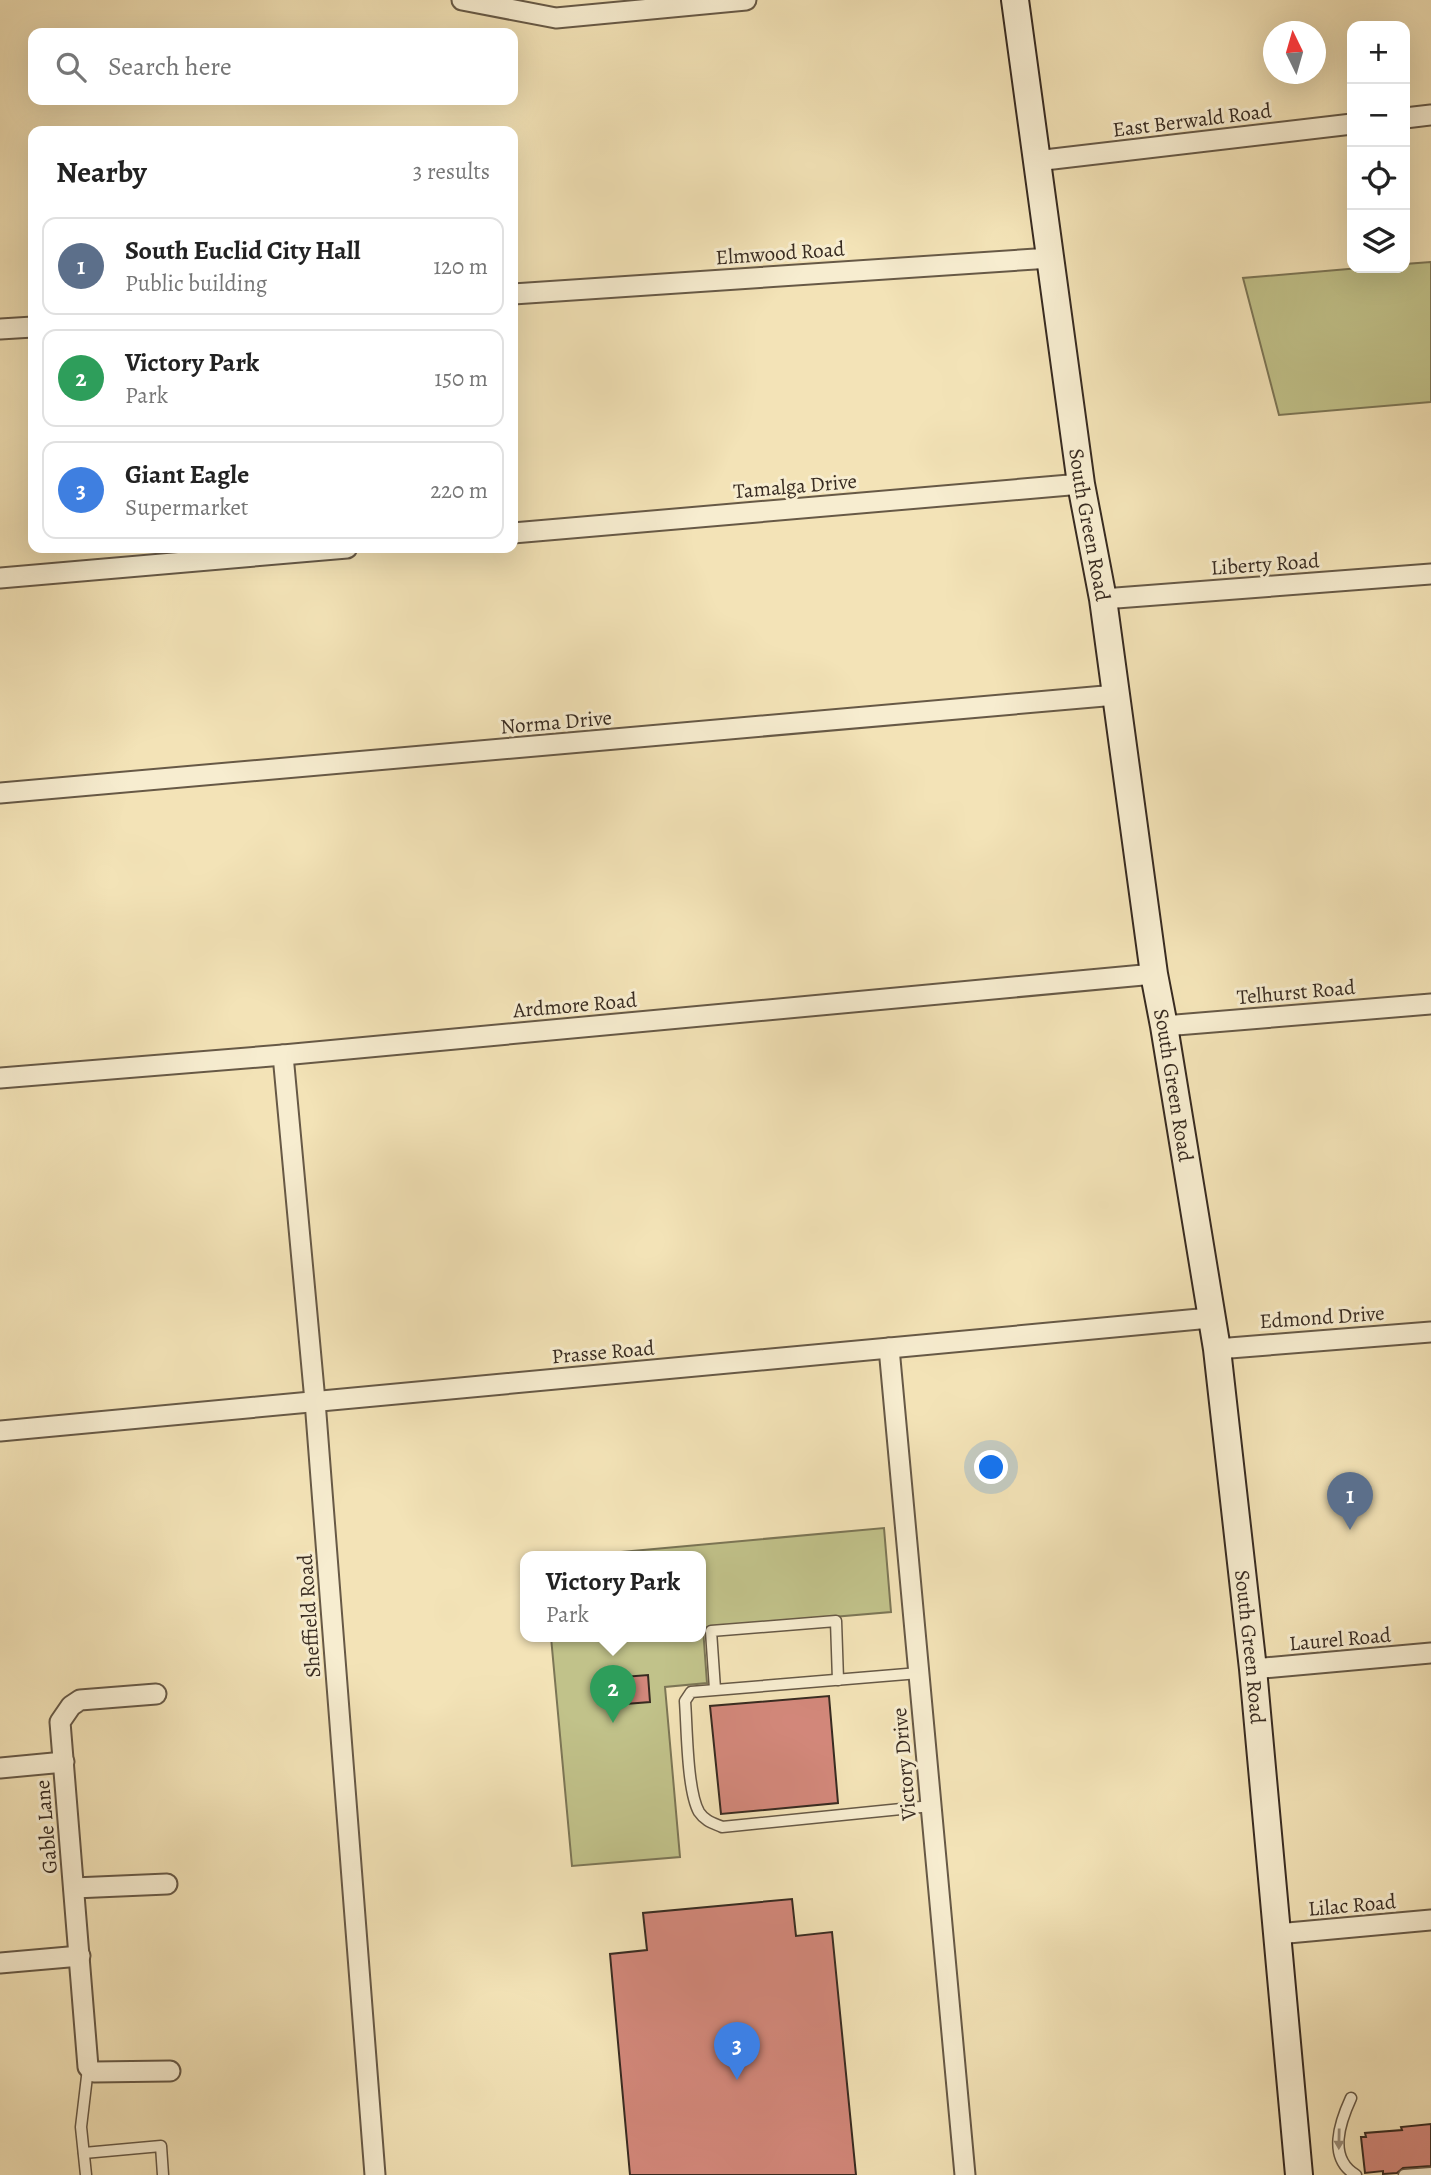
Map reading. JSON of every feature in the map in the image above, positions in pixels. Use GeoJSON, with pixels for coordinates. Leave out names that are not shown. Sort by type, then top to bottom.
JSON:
{"type":"FeatureCollection","features":[{"type":"Feature","properties":{"kind":"main road","name":"South Green Road"},"geometry":{"type":"LineString","coordinates":[[1015,0],[1081,484],[1103,599],[1154,974],[1217,1349],[1253,1669],[1299,2175]]}},
{"type":"Feature","properties":{"kind":"street"},"geometry":{"type":"LineString","coordinates":[[462,0],[556,18],[746,0]]}},
{"type":"Feature","properties":{"kind":"street"},"geometry":{"type":"LineString","coordinates":[[1410,117],[1431,115]]}},
{"type":"Feature","properties":{"kind":"street","name":"East Berwald Road"},"geometry":{"type":"LineString","coordinates":[[1037,161],[1347,125]]}},
{"type":"Feature","properties":{"kind":"street","name":"Elmwood Road"},"geometry":{"type":"LineString","coordinates":[[518,294],[1051,258]]}},
{"type":"Feature","properties":{"kind":"street"},"geometry":{"type":"LineString","coordinates":[[0,329],[28,327]]}},
{"type":"Feature","properties":{"kind":"street","name":"Tamalga Drive"},"geometry":{"type":"LineString","coordinates":[[518,533],[1081,484]]}},
{"type":"Feature","properties":{"kind":"street"},"geometry":{"type":"LineString","coordinates":[[0,578],[289,553]]}},
{"type":"Feature","properties":{"kind":"street","name":"Liberty Road"},"geometry":{"type":"LineString","coordinates":[[1103,599],[1431,574]]}},
{"type":"Feature","properties":{"kind":"street","name":"Norma Drive"},"geometry":{"type":"LineString","coordinates":[[0,793],[1116,695]]}},
{"type":"Feature","properties":{"kind":"street","name":"Ardmore Road"},"geometry":{"type":"LineString","coordinates":[[0,1078],[283,1055],[1154,974]]}},
{"type":"Feature","properties":{"kind":"street","name":"Telhurst Road"},"geometry":{"type":"LineString","coordinates":[[1164,1026],[1431,1004]]}},
{"type":"Feature","properties":{"kind":"street","name":"Sheffield Road"},"geometry":{"type":"LineString","coordinates":[[283,1055],[315,1401],[375,2175]]}},
{"type":"Feature","properties":{"kind":"street","name":"Prasse Road"},"geometry":{"type":"LineString","coordinates":[[0,1431],[1210,1318]]}},
{"type":"Feature","properties":{"kind":"street","name":"Edmond Drive"},"geometry":{"type":"LineString","coordinates":[[1217,1349],[1431,1332]]}},
{"type":"Feature","properties":{"kind":"street","name":"Victory Drive"},"geometry":{"type":"LineString","coordinates":[[889,1348],[965,2175]]}},
{"type":"Feature","properties":{"kind":"street","name":"Laurel Road"},"geometry":{"type":"LineString","coordinates":[[1253,1669],[1431,1653]]}},
{"type":"Feature","properties":{"kind":"street","name":"Gable Lane"},"geometry":{"type":"LineString","coordinates":[[88,2067],[60,1721],[71,1706],[80,1700],[156,1694]]}},
{"type":"Feature","properties":{"kind":"street","name":"Gable Lane"},"geometry":{"type":"LineString","coordinates":[[0,1768],[64,1762]]}},
{"type":"Feature","properties":{"kind":"street","name":"Gable Lane"},"geometry":{"type":"LineString","coordinates":[[74,1888],[167,1884]]}},
{"type":"Feature","properties":{"kind":"street","name":"Lilac Road"},"geometry":{"type":"LineString","coordinates":[[1277,1934],[1431,1920]]}},
{"type":"Feature","properties":{"kind":"street"},"geometry":{"type":"LineString","coordinates":[[0,1963],[80,1956]]}},
{"type":"Feature","properties":{"kind":"street"},"geometry":{"type":"LineString","coordinates":[[88,2067],[94,2072],[170,2071]]}},
{"type":"Feature","properties":{"kind":"lane"},"geometry":{"type":"LineString","coordinates":[[715,1689],[711,1631],[836,1621],[838,1679]]}},
{"type":"Feature","properties":{"kind":"lane"},"geometry":{"type":"LineString","coordinates":[[919,1673],[691,1692],[685,1701],[693,1794],[698,1810],[705,1820],[722,1828],[931,1806]]}},
{"type":"Feature","properties":{"kind":"lane"},"geometry":{"type":"LineString","coordinates":[[86,2175],[81,2127],[88,2067]]}},
{"type":"Feature","properties":{"kind":"lane"},"geometry":{"type":"LineString","coordinates":[[1351,2098],[1338,2132],[1339,2152],[1342,2162],[1356,2175]]}},
{"type":"Feature","properties":{"kind":"lane"},"geometry":{"type":"LineString","coordinates":[[84,2153],[160,2146],[163,2175]]}},
{"type":"Feature","properties":{"kind":"lane"},"geometry":{"type":"LineString","coordinates":[[1404,2175],[1431,2173]]}},
{"type":"Feature","properties":{"kind":"green space"},"geometry":{"type":"Polygon","coordinates":[[[1431,262],[1431,402],[1279,415],[1243,278],[1347,269],[1347,273],[1410,273],[1410,264],[1431,262]]]}},
{"type":"Feature","properties":{"kind":"green space"},"geometry":{"type":"Polygon","coordinates":[[[884,1528],[891,1612],[706,1628],[706,1551],[632,1551],[884,1528]]]}},
{"type":"Feature","properties":{"kind":"green space"},"geometry":{"type":"Polygon","coordinates":[[[551,1642],[704,1642],[707,1683],[665,1687],[680,1857],[572,1866],[551,1642]]]}},
{"type":"Feature","properties":{"kind":"building"},"geometry":{"type":"Polygon","coordinates":[[[648,1675],[650,1702],[613,1705],[611,1678],[648,1675]]]}},
{"type":"Feature","properties":{"kind":"building"},"geometry":{"type":"Polygon","coordinates":[[[829,1696],[838,1803],[721,1814],[710,1706],[829,1696]]]}},
{"type":"Feature","properties":{"kind":"building"},"geometry":{"type":"Polygon","coordinates":[[[792,1899],[796,1936],[832,1932],[856,2175],[630,2175],[610,1954],[647,1950],[643,1913],[792,1899]]]}},
{"type":"Feature","properties":{"kind":"building"},"geometry":{"type":"Polygon","coordinates":[[[1431,2124],[1431,2166],[1403,2168],[1397,2173],[1365,2173],[1361,2137],[1366,2137],[1365,2133],[1431,2124]]]}},
{"type":"Feature","properties":{"kind":"place","name":"South Euclid City Hall"},"geometry":{"type":"Point","coordinates":[1350,1530]}},
{"type":"Feature","properties":{"kind":"place","name":"Victory Park"},"geometry":{"type":"Point","coordinates":[613,1723]}},
{"type":"Feature","properties":{"kind":"place","name":"Giant Eagle"},"geometry":{"type":"Point","coordinates":[737,2080]}}]}
